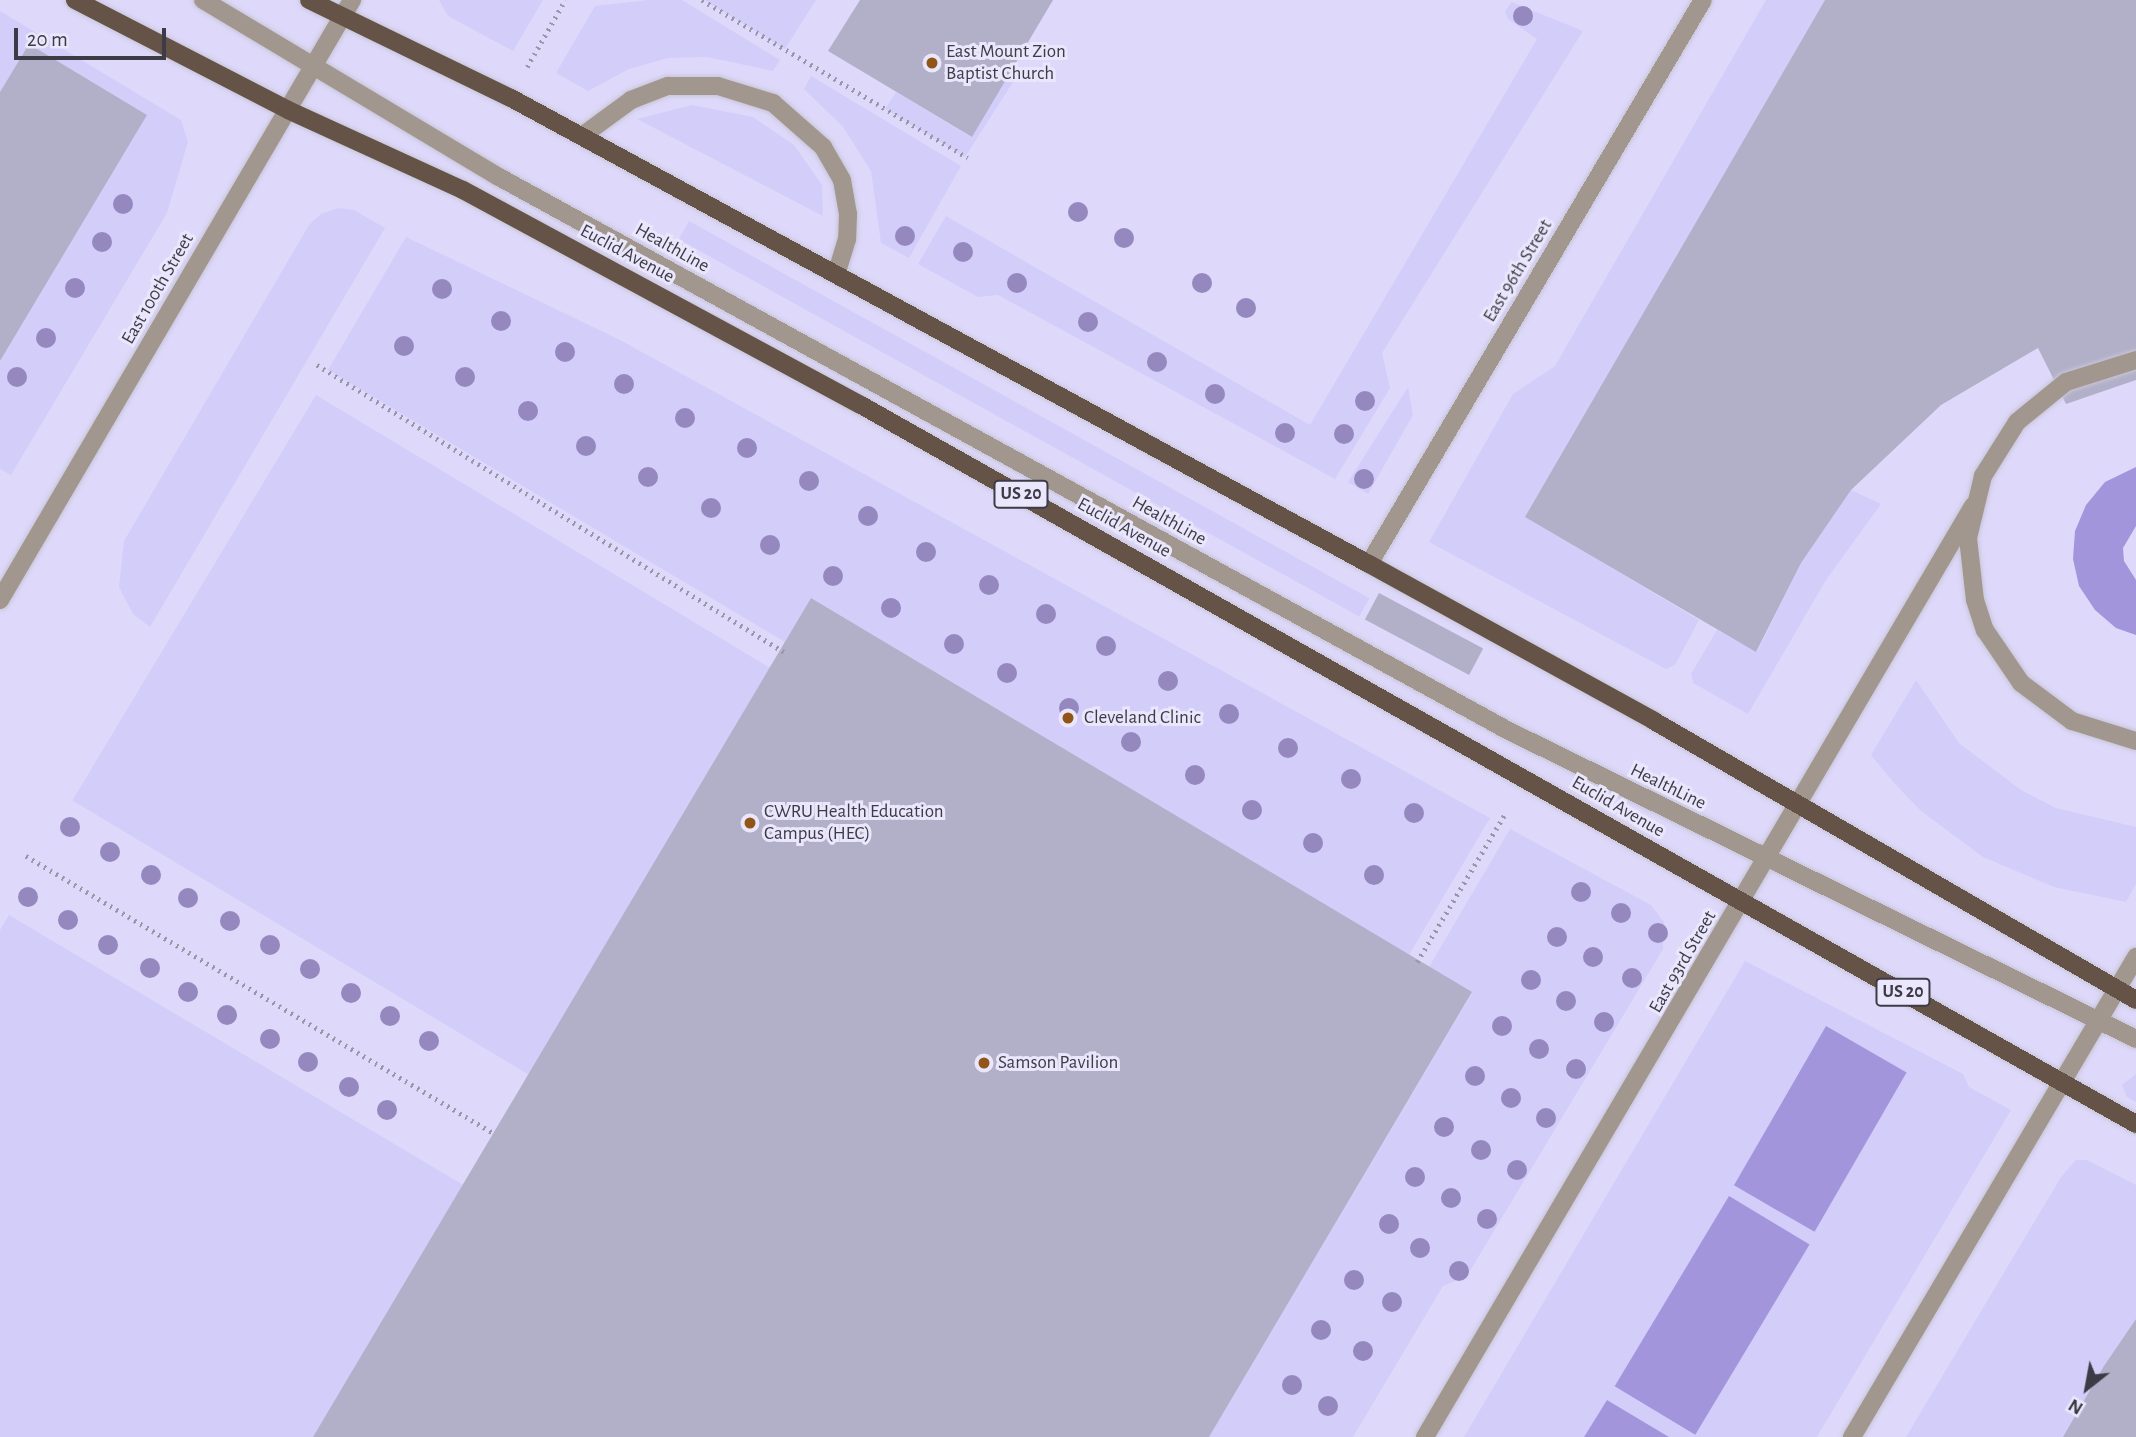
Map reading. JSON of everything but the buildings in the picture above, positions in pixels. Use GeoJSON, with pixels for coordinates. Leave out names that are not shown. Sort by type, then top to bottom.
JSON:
{"type":"FeatureCollection","features":[{"type":"Feature","properties":{"kind":"main road","name":"Euclid Avenue"},"geometry":{"type":"LineString","coordinates":[[75,0],[288,110],[463,190],[849,398],[2136,1124]]}},
{"type":"Feature","properties":{"kind":"main road"},"geometry":{"type":"LineString","coordinates":[[309,0],[348,8],[1369,564],[1799,805],[2136,1000]]}},
{"type":"Feature","properties":{"kind":"street","name":"HealthLine"},"geometry":{"type":"LineString","coordinates":[[203,0],[499,177],[1482,717],[2136,1039]]}},
{"type":"Feature","properties":{"kind":"street","name":"East 96th Street"},"geometry":{"type":"LineString","coordinates":[[1369,564],[1703,0]]}},
{"type":"Feature","properties":{"kind":"street","name":"East 100th Street"},"geometry":{"type":"LineString","coordinates":[[0,600],[348,8]]}},
{"type":"Feature","properties":{"kind":"street"},"geometry":{"type":"LineString","coordinates":[[582,136],[631,100],[668,86],[719,86],[773,103],[823,147],[842,180],[848,214],[847,239],[835,274]]}},
{"type":"Feature","properties":{"kind":"street","name":"East 93rd Street"},"geometry":{"type":"LineString","coordinates":[[1425,1437],[1768,859],[1973,506],[1997,448],[2040,400],[2096,369],[2136,360]]}},
{"type":"Feature","properties":{"kind":"street","name":"East 93rd Street"},"geometry":{"type":"LineString","coordinates":[[1973,506],[1969,569],[1986,630],[2001,658],[2045,704],[2072,721],[2136,741]]}},
{"type":"Feature","properties":{"kind":"street"},"geometry":{"type":"LineString","coordinates":[[1852,1437],[2064,1084],[2136,957]]}},
{"type":"Feature","properties":{"kind":"path"},"geometry":{"type":"LineString","coordinates":[[526,68],[565,0]]}},
{"type":"Feature","properties":{"kind":"path"},"geometry":{"type":"LineString","coordinates":[[702,0],[968,158]]}},
{"type":"Feature","properties":{"kind":"path"},"geometry":{"type":"LineString","coordinates":[[317,365],[785,652]]}},
{"type":"Feature","properties":{"kind":"path"},"geometry":{"type":"LineString","coordinates":[[1417,962],[1506,812]]}},
{"type":"Feature","properties":{"kind":"path"},"geometry":{"type":"LineString","coordinates":[[26,856],[495,1135]]}},
{"type":"Feature","properties":{"kind":"shaded area","name":"Cleveland Clinic"},"geometry":{"type":"Polygon","coordinates":[[[0,0],[2136,0],[2136,1437],[0,1437],[0,0]]]}},
{"type":"Feature","properties":{"kind":"shaded area"},"geometry":{"type":"Polygon","coordinates":[[[439,0],[543,0],[513,51],[448,16],[439,0]]]}},
{"type":"Feature","properties":{"kind":"shaded area"},"geometry":{"type":"Polygon","coordinates":[[[648,0],[682,0],[780,60],[773,71],[707,57],[668,58],[629,69],[588,91],[556,73],[595,6],[648,0]]]}},
{"type":"Feature","properties":{"kind":"shaded area"},"geometry":{"type":"Polygon","coordinates":[[[704,0],[816,0],[785,49],[704,0]]]}},
{"type":"Feature","properties":{"kind":"shaded area"},"geometry":{"type":"Polygon","coordinates":[[[1766,0],[1825,0],[1526,517],[1699,620],[1675,665],[1666,669],[1429,542],[1513,394],[1555,366],[1766,0]]]}},
{"type":"Feature","properties":{"kind":"shaded area"},"geometry":{"type":"Polygon","coordinates":[[[1512,2],[1583,31],[1382,353],[1390,388],[1335,479],[998,295],[978,297],[918,264],[946,216],[1310,425],[1537,39],[1508,19],[1505,11],[1512,2]]]}},
{"type":"Feature","properties":{"kind":"shaded area"},"geometry":{"type":"Polygon","coordinates":[[[0,11],[181,120],[188,142],[167,213],[11,475],[0,469],[0,361],[147,115],[29,44],[0,92],[0,11]]]}},
{"type":"Feature","properties":{"kind":"shaded area"},"geometry":{"type":"Polygon","coordinates":[[[1008,75],[1015,79],[965,157],[885,109],[896,92],[971,137],[1008,75]]]}},
{"type":"Feature","properties":{"kind":"shaded area"},"geometry":{"type":"Polygon","coordinates":[[[811,76],[961,166],[909,258],[881,243],[871,171],[843,127],[804,89],[811,76]]]}},
{"type":"Feature","properties":{"kind":"shaded area"},"geometry":{"type":"Polygon","coordinates":[[[692,105],[753,117],[794,145],[822,185],[823,216],[637,119],[692,105]]]}},
{"type":"Feature","properties":{"kind":"shaded area"},"geometry":{"type":"Polygon","coordinates":[[[338,208],[354,210],[385,228],[150,627],[133,614],[119,587],[124,541],[309,225],[321,214],[338,208]]]}},
{"type":"Feature","properties":{"kind":"shaded area"},"geometry":{"type":"Polygon","coordinates":[[[689,221],[1369,598],[1359,617],[679,239],[689,221]]]}},
{"type":"Feature","properties":{"kind":"shaded area"},"geometry":{"type":"Polygon","coordinates":[[[406,237],[620,340],[1490,818],[1409,955],[811,598],[785,642],[328,370],[406,237]]]}},
{"type":"Feature","properties":{"kind":"shaded area"},"geometry":{"type":"Polygon","coordinates":[[[1408,387],[1413,415],[1368,494],[1348,482],[1408,387]]]}},
{"type":"Feature","properties":{"kind":"shaded area"},"geometry":{"type":"Polygon","coordinates":[[[316,395],[774,670],[530,1075],[72,800],[316,395]]]}},
{"type":"Feature","properties":{"kind":"shaded area"},"geometry":{"type":"Polygon","coordinates":[[[2136,467],[2136,526],[2123,548],[2124,561],[2136,580],[2136,635],[2116,628],[2095,610],[2079,586],[2073,559],[2075,531],[2086,505],[2105,482],[2136,467]]]}},
{"type":"Feature","properties":{"kind":"shaded area"},"geometry":{"type":"Polygon","coordinates":[[[1851,490],[1881,504],[1826,580],[1748,714],[1693,683],[1691,674],[1717,630],[1757,652],[1801,563],[1851,490]]]}},
{"type":"Feature","properties":{"kind":"shaded area"},"geometry":{"type":"Polygon","coordinates":[[[1916,680],[1959,743],[2021,790],[2056,808],[2136,827],[2136,884],[2126,902],[2054,887],[1983,857],[1921,811],[1894,783],[1871,755],[1916,680]]]}},
{"type":"Feature","properties":{"kind":"shaded area"},"geometry":{"type":"Polygon","coordinates":[[[1510,829],[1651,905],[1664,922],[1663,949],[1467,1276],[1443,1286],[1353,1437],[1209,1437],[1472,993],[1429,967],[1510,829]]]}},
{"type":"Feature","properties":{"kind":"shaded area"},"geometry":{"type":"Polygon","coordinates":[[[9,915],[465,1186],[315,1437],[0,1437],[0,930],[9,915]]]}},
{"type":"Feature","properties":{"kind":"shaded area"},"geometry":{"type":"Polygon","coordinates":[[[1745,961],[1963,1074],[1969,1087],[2011,1110],[1817,1437],[1669,1437],[1607,1400],[1584,1437],[1464,1437],[1745,961]]]}},
{"type":"Feature","properties":{"kind":"shaded area"},"geometry":{"type":"Polygon","coordinates":[[[1826,1026],[1907,1072],[1815,1232],[1734,1185],[1826,1026]]]}},
{"type":"Feature","properties":{"kind":"shaded area"},"geometry":{"type":"Polygon","coordinates":[[[2136,1074],[2136,1102],[2127,1097],[2122,1085],[2136,1074]]]}},
{"type":"Feature","properties":{"kind":"shaded area"},"geometry":{"type":"Polygon","coordinates":[[[2076,1160],[2087,1160],[2136,1185],[2136,1319],[2065,1437],[1906,1437],[2061,1177],[2076,1160]]]}},
{"type":"Feature","properties":{"kind":"shaded area"},"geometry":{"type":"Polygon","coordinates":[[[1729,1196],[1810,1244],[1695,1435],[1615,1386],[1729,1196]]]}},
{"type":"Feature","properties":{"kind":"shaded area"},"geometry":{"type":"Polygon","coordinates":[[[1607,1400],[1669,1437],[1584,1437],[1607,1400]]]}},
{"type":"Feature","properties":{"kind":"place","name":"East Mount Zion Baptist Church"},"geometry":{"type":"Point","coordinates":[932,63]}},
{"type":"Feature","properties":{"kind":"place","name":"Cleveland Clinic"},"geometry":{"type":"Point","coordinates":[1068,718]}},
{"type":"Feature","properties":{"kind":"place","name":"CWRU Health Education Campus (HEC)"},"geometry":{"type":"Point","coordinates":[750,823]}},
{"type":"Feature","properties":{"kind":"place","name":"Samson Pavilion"},"geometry":{"type":"Point","coordinates":[984,1063]}}]}
